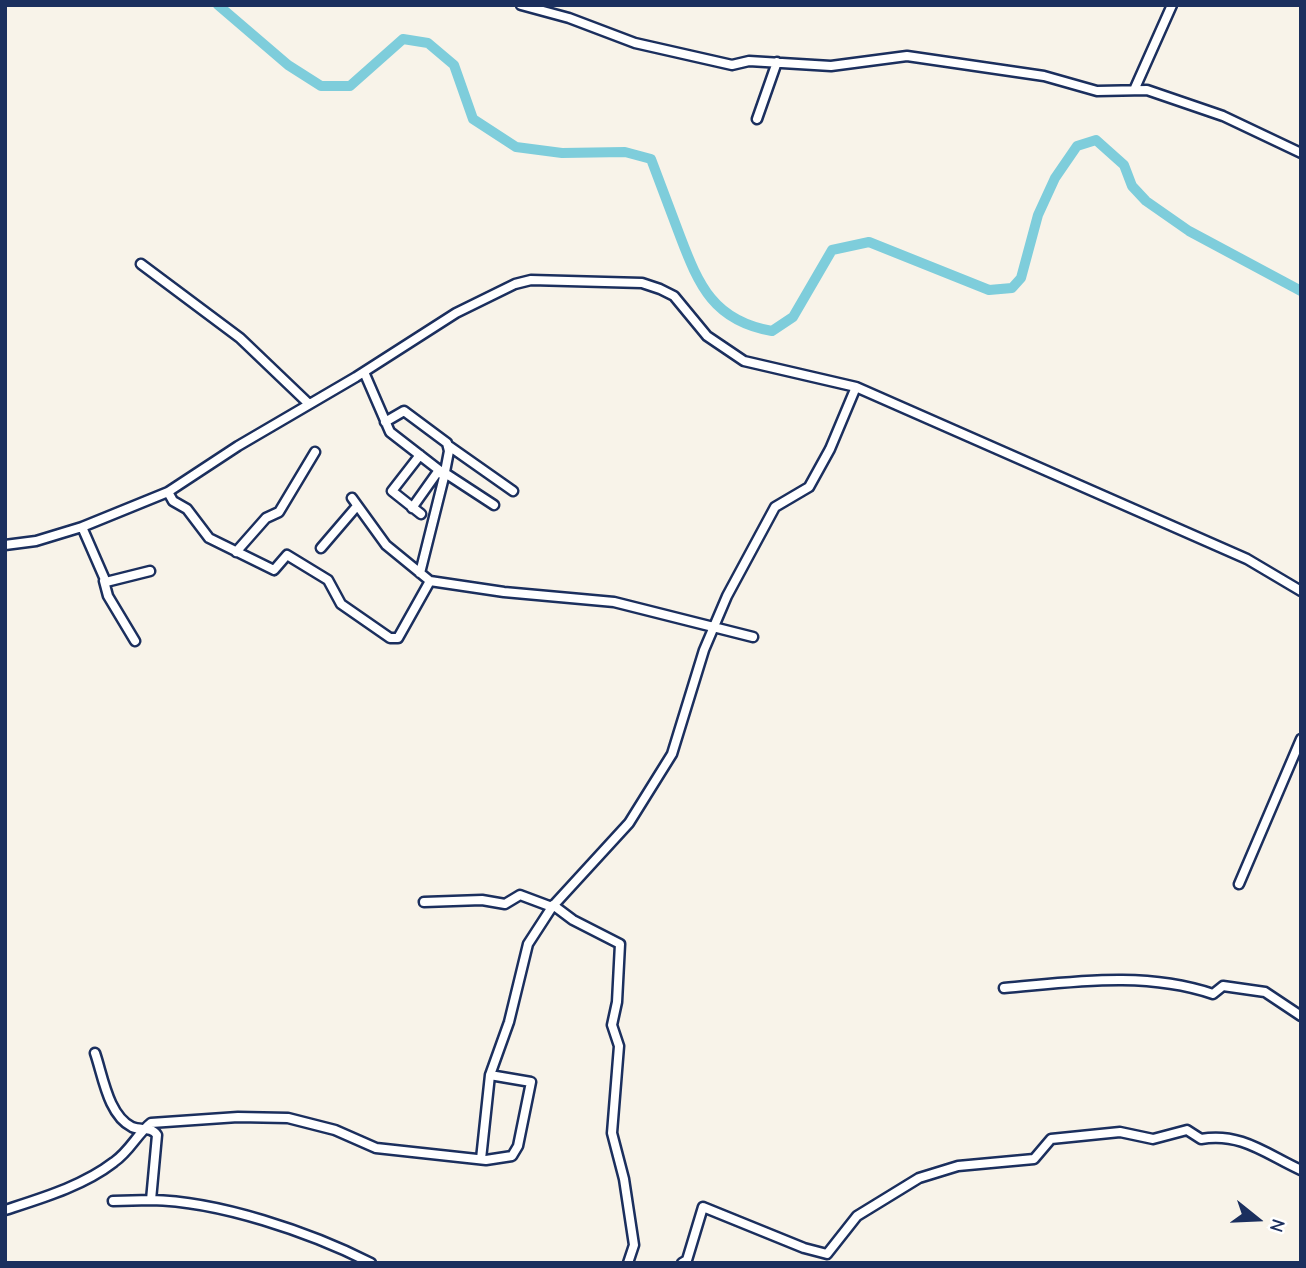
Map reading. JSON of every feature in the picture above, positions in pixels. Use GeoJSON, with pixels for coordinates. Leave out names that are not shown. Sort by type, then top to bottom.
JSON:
{"type":"FeatureCollection","features":[{"type":"Feature","properties":{"kind":"street"},"geometry":{"type":"LineString","coordinates":[[521,5],[569,18],[635,43],[733,65],[749,61],[831,66],[907,56],[1044,76],[1097,91],[1135,88],[1223,116],[1301,153]]}},
{"type":"Feature","properties":{"kind":"street"},"geometry":{"type":"LineString","coordinates":[[1135,88],[1172,5]]}},
{"type":"Feature","properties":{"kind":"street"},"geometry":{"type":"LineString","coordinates":[[757,119],[777,62]]}},
{"type":"Feature","properties":{"kind":"street"},"geometry":{"type":"LineString","coordinates":[[141,264],[240,338],[309,404]]}},
{"type":"Feature","properties":{"kind":"street"},"geometry":{"type":"LineString","coordinates":[[5,545],[36,541],[82,527],[168,492],[237,446],[364,372],[456,313],[515,284],[531,280],[599,281],[642,283],[674,296],[707,336],[744,361],[856,387],[1247,559],[1301,591]]}},
{"type":"Feature","properties":{"kind":"street"},"geometry":{"type":"LineString","coordinates":[[364,372],[392,434],[443,473],[494,505]]}},
{"type":"Feature","properties":{"kind":"street"},"geometry":{"type":"LineString","coordinates":[[481,1159],[490,1075],[509,1022],[528,944],[552,906],[629,823],[672,754],[712,629],[775,507],[809,487],[820,469],[856,387]]}},
{"type":"Feature","properties":{"kind":"street"},"geometry":{"type":"LineString","coordinates":[[385,422],[404,411],[513,491]]}},
{"type":"Feature","properties":{"kind":"street"},"geometry":{"type":"LineString","coordinates":[[420,573],[449,446]]}},
{"type":"Feature","properties":{"kind":"street"},"geometry":{"type":"LineString","coordinates":[[236,552],[266,518],[279,512],[315,452]]}},
{"type":"Feature","properties":{"kind":"street"},"geometry":{"type":"LineString","coordinates":[[420,455],[392,491],[421,514]]}},
{"type":"Feature","properties":{"kind":"street"},"geometry":{"type":"LineString","coordinates":[[412,508],[443,473]]}},
{"type":"Feature","properties":{"kind":"street"},"geometry":{"type":"LineString","coordinates":[[168,492],[173,501],[187,509],[209,538],[274,570],[287,555],[328,580],[341,604],[395,640],[430,581]]}},
{"type":"Feature","properties":{"kind":"street"},"geometry":{"type":"LineString","coordinates":[[352,498],[386,545],[430,581],[504,592],[614,603],[753,637]]}},
{"type":"Feature","properties":{"kind":"street"},"geometry":{"type":"LineString","coordinates":[[321,548],[358,506]]}},
{"type":"Feature","properties":{"kind":"street"},"geometry":{"type":"LineString","coordinates":[[82,527],[108,596],[135,641]]}},
{"type":"Feature","properties":{"kind":"street"},"geometry":{"type":"LineString","coordinates":[[104,581],[111,583],[150,571]]}},
{"type":"Feature","properties":{"kind":"street"},"geometry":{"type":"LineString","coordinates":[[1239,884],[1301,739]]}},
{"type":"Feature","properties":{"kind":"street"},"geometry":{"type":"LineString","coordinates":[[424,902],[482,900],[505,904],[520,895],[552,906],[620,944],[617,1002],[612,1025],[619,1046],[612,1133],[624,1179],[634,1245],[628,1263]]}},
{"type":"Feature","properties":{"kind":"street"},"geometry":{"type":"LineString","coordinates":[[1004,988],[1113,979],[1149,980],[1213,994],[1223,986],[1265,992],[1301,1016]]}},
{"type":"Feature","properties":{"kind":"street"},"geometry":{"type":"LineString","coordinates":[[95,1054],[113,1106],[132,1127],[154,1131],[158,1138],[151,1200]]}},
{"type":"Feature","properties":{"kind":"street"},"geometry":{"type":"LineString","coordinates":[[5,1210],[40,1199],[104,1169],[134,1146],[143,1129],[151,1124],[238,1117],[288,1118],[335,1130],[376,1149],[481,1159],[509,1157],[516,1150],[531,1083],[490,1075]]}},
{"type":"Feature","properties":{"kind":"street"},"geometry":{"type":"LineString","coordinates":[[682,1263],[687,1261],[703,1207],[825,1254],[857,1216],[919,1178],[958,1166],[1034,1159],[1051,1139],[1121,1132],[1153,1139],[1187,1130],[1201,1139],[1221,1135],[1249,1141],[1301,1170]]}},
{"type":"Feature","properties":{"kind":"street"},"geometry":{"type":"LineString","coordinates":[[113,1201],[151,1200],[224,1210],[319,1240],[371,1263]]}},
{"type":"Feature","properties":{"kind":"waterway"},"geometry":{"type":"LineString","coordinates":[[218,5],[288,65],[321,86],[350,86],[403,39],[428,43],[454,65],[473,119],[516,147],[562,153],[625,152],[651,159],[687,254],[702,285],[722,310],[752,326],[772,331],[793,317],[832,250],[869,242],[989,290],[1012,288],[1021,278],[1038,215],[1055,178],[1077,146],[1096,140],[1124,165],[1132,186],[1146,201],[1189,231],[1301,291]]}}]}
